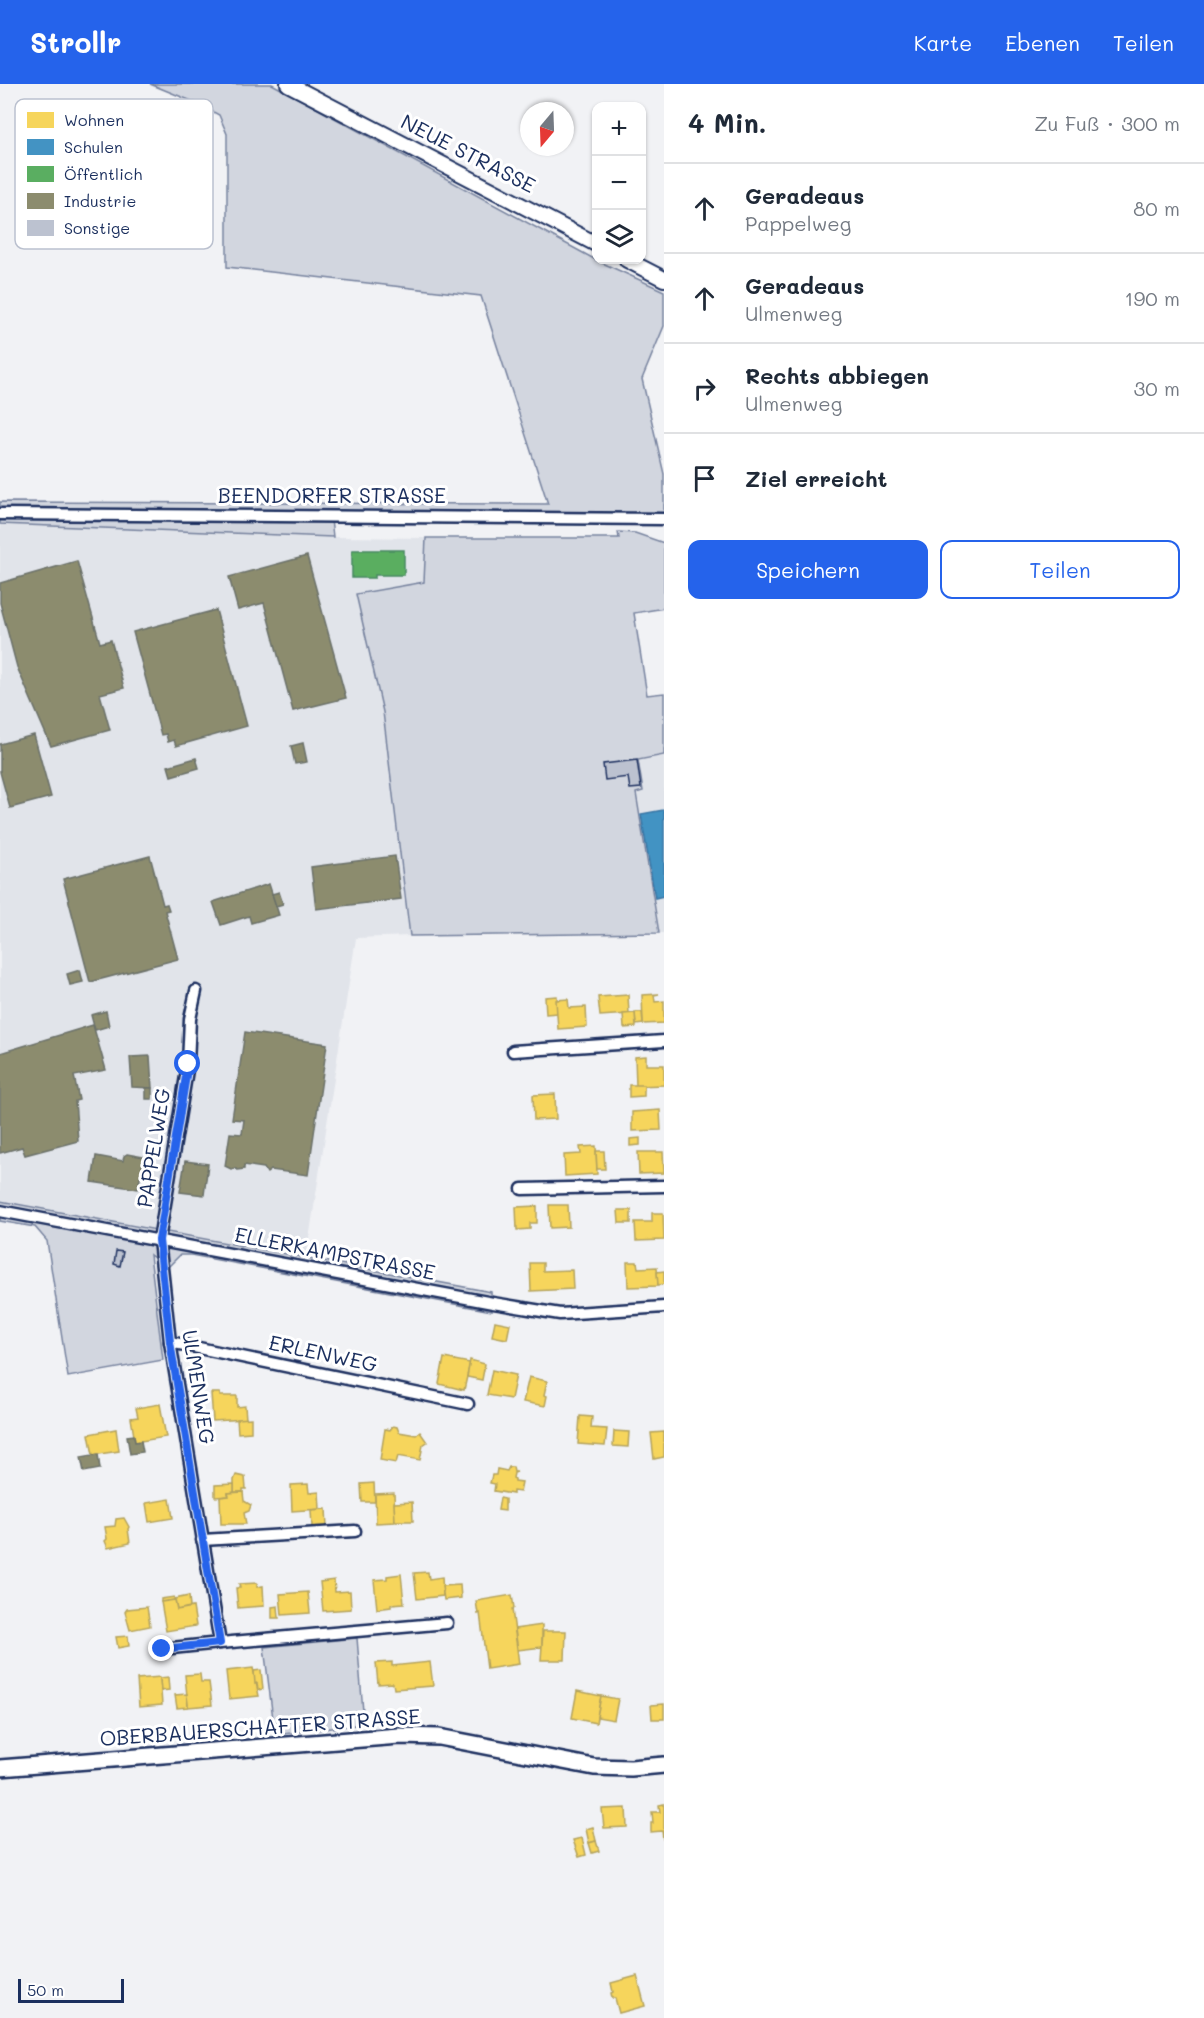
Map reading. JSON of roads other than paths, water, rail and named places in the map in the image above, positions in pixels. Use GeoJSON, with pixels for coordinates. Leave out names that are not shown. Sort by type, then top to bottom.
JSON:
{"type":"FeatureCollection","features":[{"type":"Feature","properties":{"kind":"main road","name":"OBERBAUERSCHAFTER STRASSE"},"geometry":{"type":"LineString","coordinates":[[0,1768],[399,1736],[439,1737],[594,1767],[664,1765]]}},
{"type":"Feature","properties":{"kind":"street","name":"NEUE STRASSE"},"geometry":{"type":"LineString","coordinates":[[288,84],[592,241]]}},
{"type":"Feature","properties":{"kind":"street"},"geometry":{"type":"LineString","coordinates":[[635,264],[664,279]]}},
{"type":"Feature","properties":{"kind":"street","name":"BEENDORFER STRASSE"},"geometry":{"type":"LineString","coordinates":[[0,514],[664,519]]}},
{"type":"Feature","properties":{"kind":"street","name":"PAPPELWEG"},"geometry":{"type":"LineString","coordinates":[[159,1240],[188,1064],[190,1018],[196,991]]}},
{"type":"Feature","properties":{"kind":"street"},"geometry":{"type":"LineString","coordinates":[[513,1051],[664,1041]]}},
{"type":"Feature","properties":{"kind":"street"},"geometry":{"type":"LineString","coordinates":[[522,1189],[664,1186]]}},
{"type":"Feature","properties":{"kind":"street","name":"ELLERKAMPSTRASSE"},"geometry":{"type":"LineString","coordinates":[[0,1211],[560,1314],[664,1307]]}},
{"type":"Feature","properties":{"kind":"street","name":"ULMENWEG"},"geometry":{"type":"LineString","coordinates":[[159,1240],[170,1342],[220,1643]]}},
{"type":"Feature","properties":{"kind":"street","name":"ERLENWEG"},"geometry":{"type":"LineString","coordinates":[[170,1342],[468,1404]]}},
{"type":"Feature","properties":{"kind":"street"},"geometry":{"type":"LineString","coordinates":[[202,1540],[355,1531]]}},
{"type":"Feature","properties":{"kind":"street"},"geometry":{"type":"LineString","coordinates":[[162,1649],[447,1623]]}}]}
